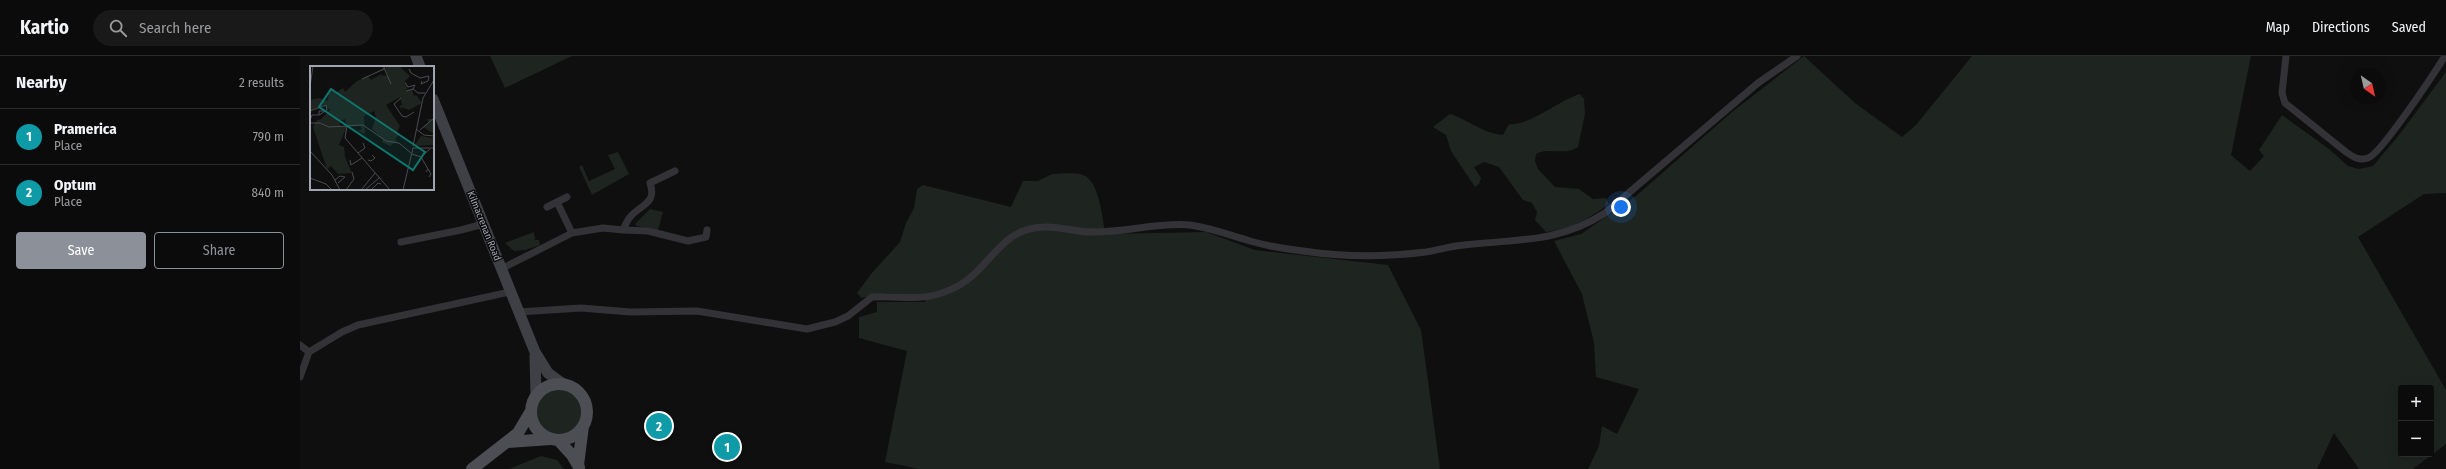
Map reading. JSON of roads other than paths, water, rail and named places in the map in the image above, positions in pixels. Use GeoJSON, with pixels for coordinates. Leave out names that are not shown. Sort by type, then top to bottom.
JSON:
{"type":"FeatureCollection","features":[{"type":"Feature","properties":{"kind":"main road"},"geometry":{"type":"LineString","coordinates":[[416,56],[420,66]]}},
{"type":"Feature","properties":{"kind":"main road","name":"Kilmacrenan Road"},"geometry":{"type":"LineString","coordinates":[[434,102],[534,352],[548,373],[563,384]]}},
{"type":"Feature","properties":{"kind":"main road","name":"Kilmacrenan Road"},"geometry":{"type":"LineString","coordinates":[[534,352],[536,395]]}},
{"type":"Feature","properties":{"kind":"main road"},"geometry":{"type":"LineString","coordinates":[[472,469],[508,442],[523,425],[531,411],[536,395],[546,386],[563,384],[575,388],[586,401],[588,414],[584,426],[579,467]]}},
{"type":"Feature","properties":{"kind":"main road"},"geometry":{"type":"LineString","coordinates":[[531,411],[535,426],[543,435],[554,439],[579,467]]}},
{"type":"Feature","properties":{"kind":"main road"},"geometry":{"type":"LineString","coordinates":[[508,442],[572,437],[584,426]]}},
{"type":"Feature","properties":{"kind":"street"},"geometry":{"type":"LineString","coordinates":[[519,312],[581,308],[630,312],[698,311],[807,329],[835,322],[848,316],[872,297],[915,299],[929,298],[945,292],[972,276],[1006,239],[1034,227],[1047,226],[1091,232],[1187,225],[1212,228],[1262,244],[1305,252],[1353,255],[1427,252],[1462,245],[1556,236],[1587,224],[1605,213],[1752,88],[1797,56]]}},
{"type":"Feature","properties":{"kind":"street"},"geometry":{"type":"LineString","coordinates":[[2286,56],[2282,93],[2285,103],[2316,126],[2346,152],[2355,158],[2362,160],[2370,158],[2376,152],[2408,111],[2445,56]]}},
{"type":"Feature","properties":{"kind":"street"},"geometry":{"type":"LineString","coordinates":[[623,230],[631,216],[650,199],[653,192],[650,183],[675,171]]}},
{"type":"Feature","properties":{"kind":"street"},"geometry":{"type":"LineString","coordinates":[[547,207],[567,197]]}},
{"type":"Feature","properties":{"kind":"street"},"geometry":{"type":"LineString","coordinates":[[557,202],[572,233]]}},
{"type":"Feature","properties":{"kind":"street"},"geometry":{"type":"LineString","coordinates":[[401,242],[483,224]]}},
{"type":"Feature","properties":{"kind":"street"},"geometry":{"type":"LineString","coordinates":[[501,269],[572,233],[603,228],[648,231],[688,241],[706,237],[707,230]]}},
{"type":"Feature","properties":{"kind":"street"},"geometry":{"type":"LineString","coordinates":[[300,377],[309,352],[342,332],[358,325],[510,292]]}},
{"type":"Feature","properties":{"kind":"street"},"geometry":{"type":"LineString","coordinates":[[300,345],[309,352]]}},
{"type":"Feature","properties":{"kind":"place","name":"Optum"},"geometry":{"type":"Point","coordinates":[659,426]}},
{"type":"Feature","properties":{"kind":"place","name":"Pramerica"},"geometry":{"type":"Point","coordinates":[727,447]}}]}
